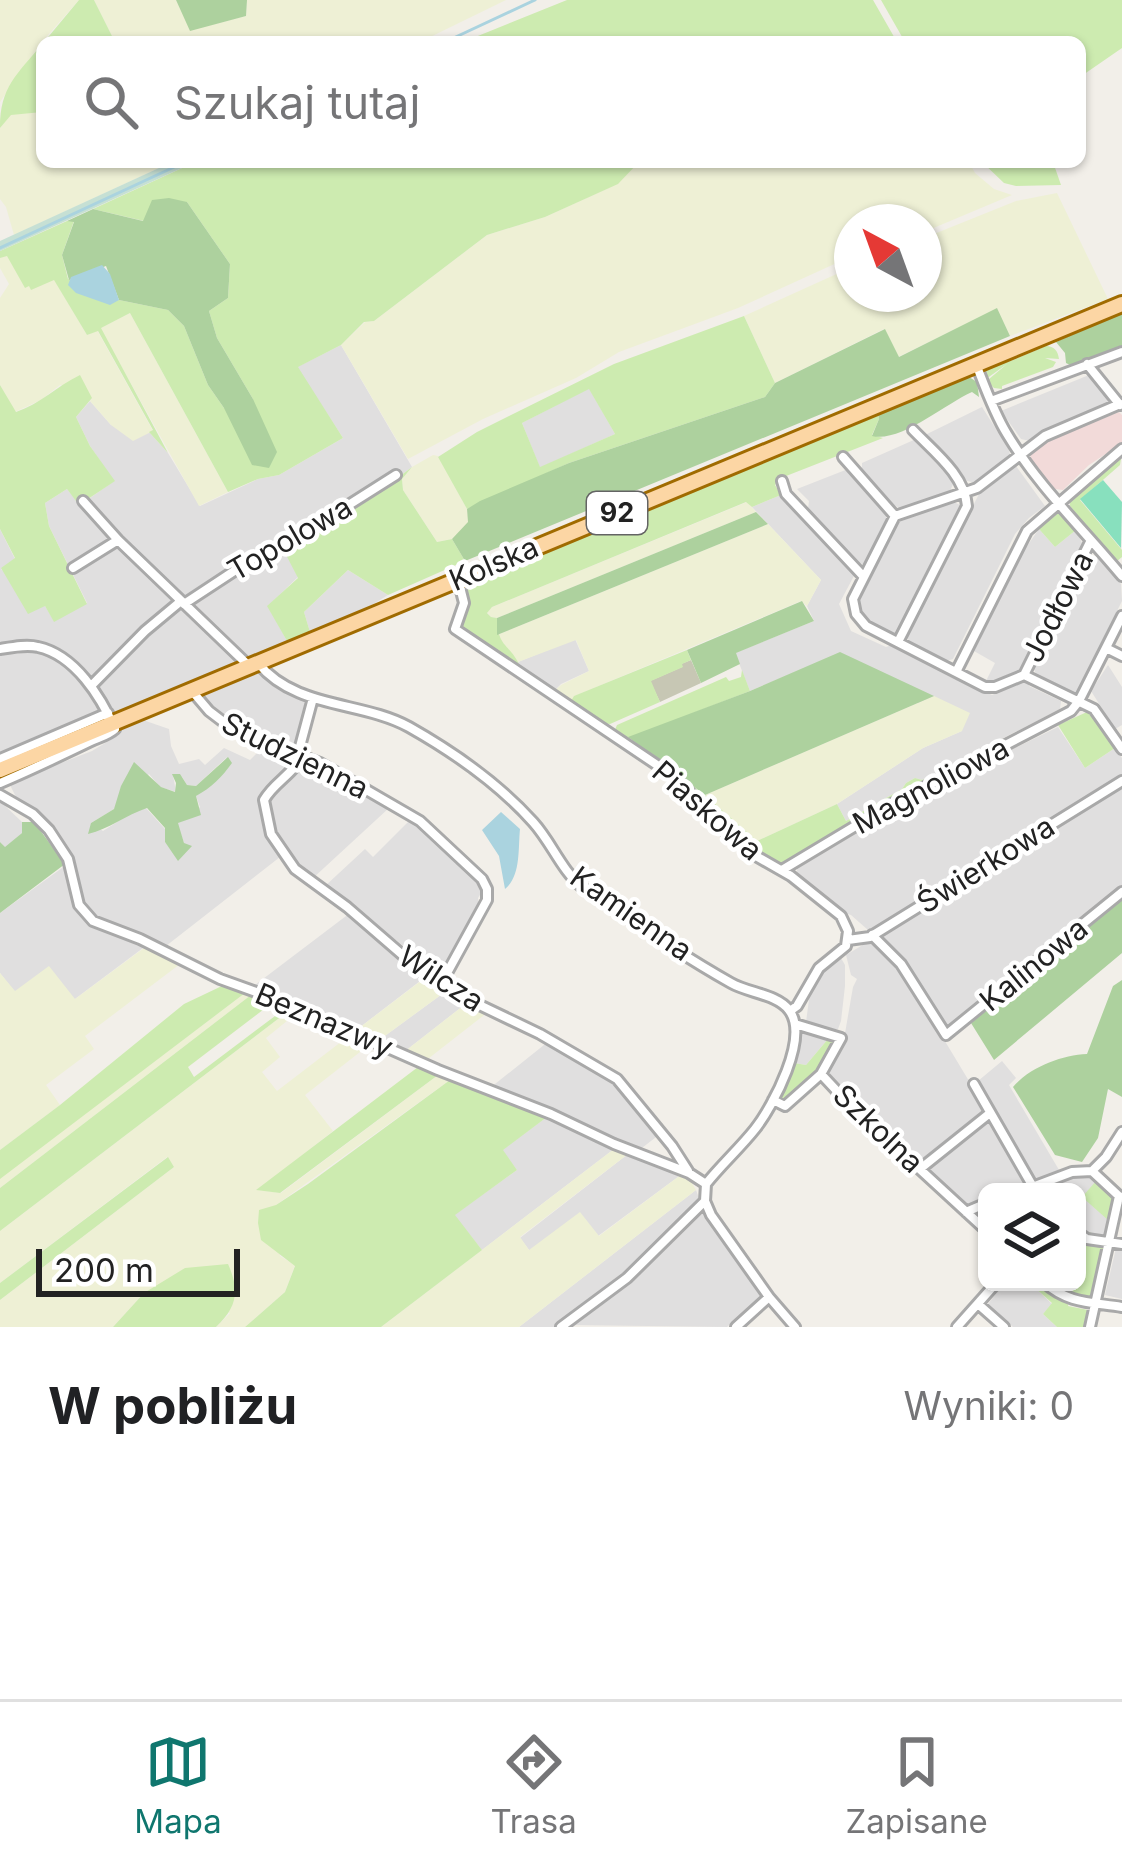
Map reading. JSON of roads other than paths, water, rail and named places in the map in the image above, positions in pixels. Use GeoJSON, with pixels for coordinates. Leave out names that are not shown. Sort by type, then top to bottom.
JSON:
{"type":"FeatureCollection","features":[{"type":"Feature","properties":{"kind":"main road","name":"Kolska"},"geometry":{"type":"LineString","coordinates":[[0,770],[110,718],[191,690],[1122,304]]}},
{"type":"Feature","properties":{"kind":"street"},"geometry":{"type":"LineString","coordinates":[[991,401],[1122,352]]}},
{"type":"Feature","properties":{"kind":"street"},"geometry":{"type":"LineString","coordinates":[[976,364],[1005,432],[1122,576]]}},
{"type":"Feature","properties":{"kind":"street"},"geometry":{"type":"LineString","coordinates":[[1087,364],[1121,405],[1049,434],[977,488],[896,515],[853,602],[866,626],[988,688],[1024,675],[1079,701],[1101,716],[1122,748]]}},
{"type":"Feature","properties":{"kind":"street"},"geometry":{"type":"LineString","coordinates":[[898,642],[966,508],[960,481],[913,430]]}},
{"type":"Feature","properties":{"kind":"street"},"geometry":{"type":"LineString","coordinates":[[956,672],[1022,538],[1122,449]]}},
{"type":"Feature","properties":{"kind":"street"},"geometry":{"type":"LineString","coordinates":[[843,457],[896,515]]}},
{"type":"Feature","properties":{"kind":"street","name":"Topolowa"},"geometry":{"type":"LineString","coordinates":[[91,686],[145,631],[183,602],[396,475]]}},
{"type":"Feature","properties":{"kind":"street"},"geometry":{"type":"LineString","coordinates":[[782,481],[786,494],[864,577]]}},
{"type":"Feature","properties":{"kind":"street"},"geometry":{"type":"LineString","coordinates":[[83,501],[118,540],[253,664]]}},
{"type":"Feature","properties":{"kind":"street"},"geometry":{"type":"LineString","coordinates":[[73,568],[118,540]]}},
{"type":"Feature","properties":{"kind":"street","name":"Jodłowa"},"geometry":{"type":"LineString","coordinates":[[1024,675],[1091,540]]}},
{"type":"Feature","properties":{"kind":"street","name":"Piaskowa"},"geometry":{"type":"LineString","coordinates":[[458,579],[464,603],[455,628],[660,767],[748,852],[782,870],[843,918],[848,940]]}},
{"type":"Feature","properties":{"kind":"street"},"geometry":{"type":"LineString","coordinates":[[1079,701],[1122,616]]}},
{"type":"Feature","properties":{"kind":"street"},"geometry":{"type":"LineString","coordinates":[[0,649],[36,646],[58,656],[91,686],[115,729],[0,783]]}},
{"type":"Feature","properties":{"kind":"street"},"geometry":{"type":"LineString","coordinates":[[1106,648],[1122,656]]}},
{"type":"Feature","properties":{"kind":"street","name":"Kamienna"},"geometry":{"type":"LineString","coordinates":[[253,664],[314,698],[394,720],[457,757],[492,782],[533,822],[584,888],[733,984],[779,1001],[790,1011]]}},
{"type":"Feature","properties":{"kind":"street","name":"Studzienna"},"geometry":{"type":"LineString","coordinates":[[191,690],[208,711],[234,730],[320,763],[420,821],[485,884],[487,900],[442,982]]}},
{"type":"Feature","properties":{"kind":"street","name":"Wilcza"},"geometry":{"type":"LineString","coordinates":[[314,698],[295,769],[264,800],[267,825],[283,856],[405,959],[467,999],[540,1034],[616,1079],[689,1173]]}},
{"type":"Feature","properties":{"kind":"street","name":"Magnoliowa"},"geometry":{"type":"LineString","coordinates":[[782,870],[892,804],[1060,718],[1079,701]]}},
{"type":"Feature","properties":{"kind":"street"},"geometry":{"type":"LineString","coordinates":[[0,759],[110,718]]}},
{"type":"Feature","properties":{"kind":"street","name":"Świerkowa"},"geometry":{"type":"LineString","coordinates":[[848,940],[872,935],[1122,781]]}},
{"type":"Feature","properties":{"kind":"street","name":"Beznazwy"},"geometry":{"type":"LineString","coordinates":[[0,795],[32,814],[57,841],[68,860],[79,904],[93,921],[706,1184]]}},
{"type":"Feature","properties":{"kind":"street","name":"Kalinowa"},"geometry":{"type":"LineString","coordinates":[[872,935],[901,964],[944,1035],[1122,892]]}},
{"type":"Feature","properties":{"kind":"street"},"geometry":{"type":"LineString","coordinates":[[795,1327],[711,1215],[705,1201],[706,1184],[754,1130],[773,1100],[792,1054],[795,1024],[790,1011],[814,973],[842,951],[848,940]]}},
{"type":"Feature","properties":{"kind":"street","name":"Szkolna"},"geometry":{"type":"LineString","coordinates":[[795,1024],[841,1037],[821,1074],[978,1223]]}},
{"type":"Feature","properties":{"kind":"street"},"geometry":{"type":"LineString","coordinates":[[773,1100],[785,1106],[821,1074]]}},
{"type":"Feature","properties":{"kind":"street"},"geometry":{"type":"LineString","coordinates":[[974,1084],[1030,1183]]}},
{"type":"Feature","properties":{"kind":"street"},"geometry":{"type":"LineString","coordinates":[[920,1169],[990,1113]]}},
{"type":"Feature","properties":{"kind":"street"},"geometry":{"type":"LineString","coordinates":[[1049,1183],[1072,1172],[1092,1171],[1122,1132]]}},
{"type":"Feature","properties":{"kind":"street"},"geometry":{"type":"LineString","coordinates":[[1090,1327],[1120,1197],[1092,1171]]}},
{"type":"Feature","properties":{"kind":"street"},"geometry":{"type":"LineString","coordinates":[[561,1327],[627,1278],[705,1201]]}},
{"type":"Feature","properties":{"kind":"street"},"geometry":{"type":"LineString","coordinates":[[966,1212],[978,1207]]}},
{"type":"Feature","properties":{"kind":"street"},"geometry":{"type":"LineString","coordinates":[[1086,1238],[1122,1244]]}},
{"type":"Feature","properties":{"kind":"street"},"geometry":{"type":"LineString","coordinates":[[957,1327],[989,1291]]}},
{"type":"Feature","properties":{"kind":"street"},"geometry":{"type":"LineString","coordinates":[[1055,1291],[1122,1306]]}},
{"type":"Feature","properties":{"kind":"street"},"geometry":{"type":"LineString","coordinates":[[736,1327],[769,1297]]}},
{"type":"Feature","properties":{"kind":"street"},"geometry":{"type":"LineString","coordinates":[[978,1304],[1004,1327]]}},
{"type":"Feature","properties":{"kind":"water"},"geometry":{"type":"Polygon","coordinates":[[[102,265],[119,300],[110,305],[76,293],[68,285],[71,277],[102,265]]]}},
{"type":"Feature","properties":{"kind":"water"},"geometry":{"type":"Polygon","coordinates":[[[501,812],[520,829],[516,870],[505,889],[499,856],[482,830],[501,812]]]}},
{"type":"Feature","properties":{"kind":"waterway"},"geometry":{"type":"LineString","coordinates":[[458,36],[535,0]]}},
{"type":"Feature","properties":{"kind":"waterway"},"geometry":{"type":"LineString","coordinates":[[0,248],[172,168]]}}]}
